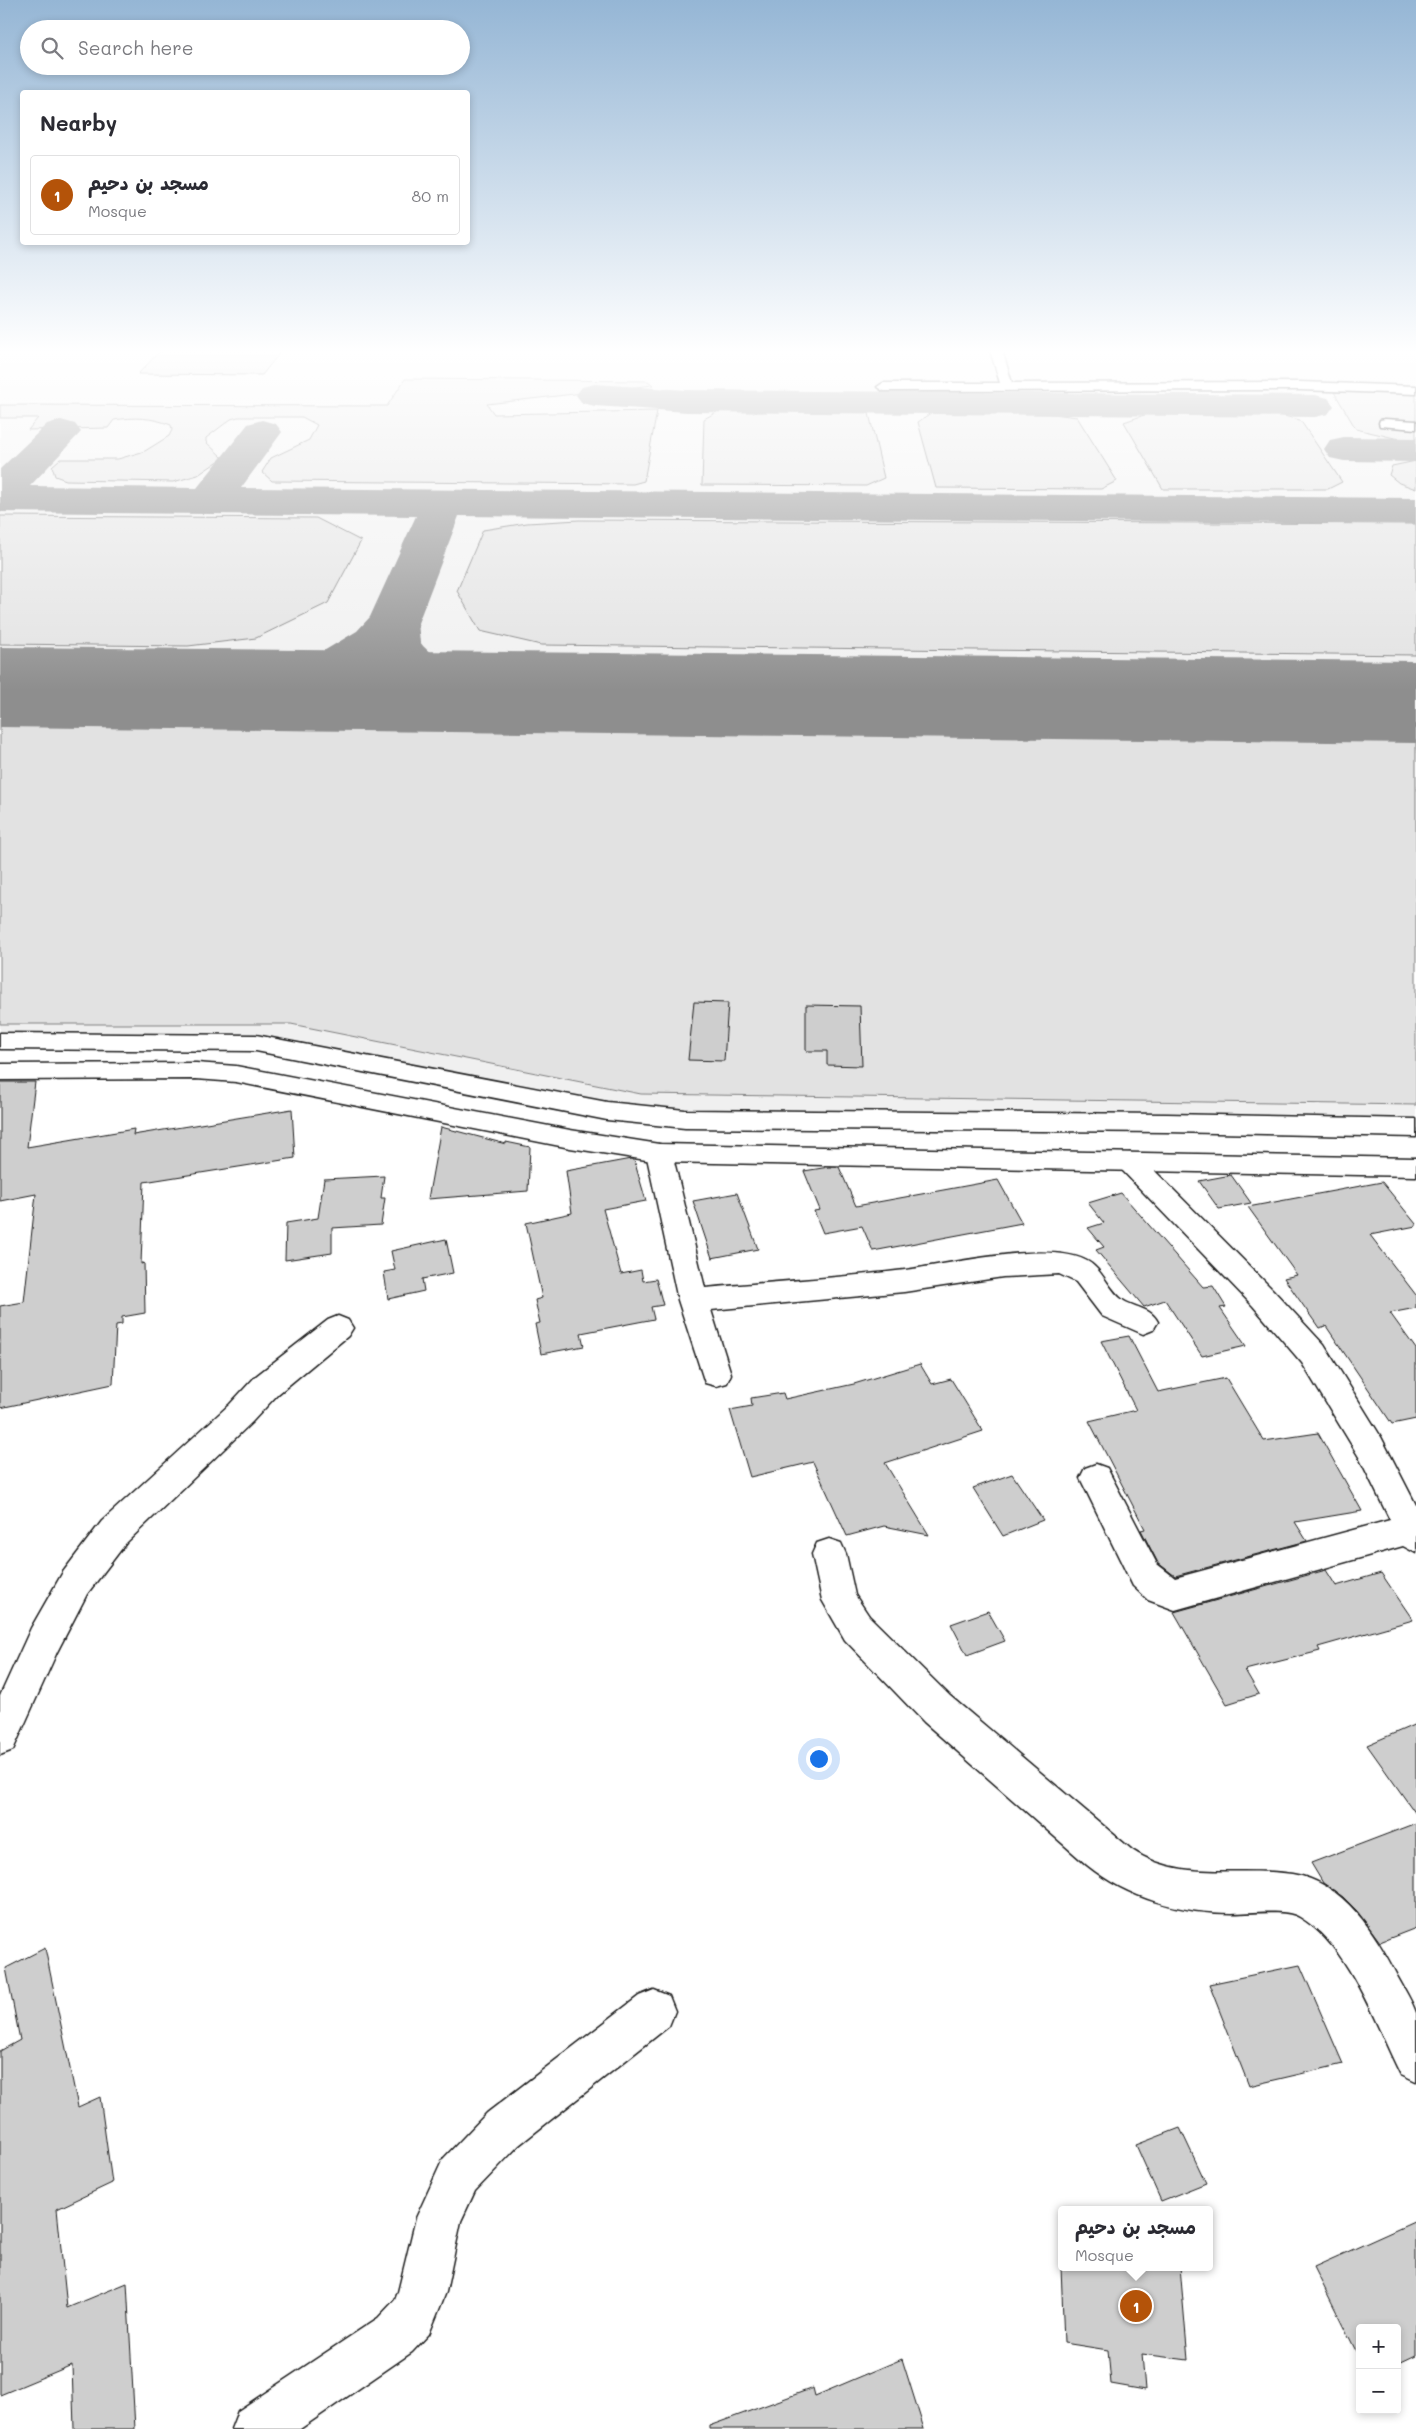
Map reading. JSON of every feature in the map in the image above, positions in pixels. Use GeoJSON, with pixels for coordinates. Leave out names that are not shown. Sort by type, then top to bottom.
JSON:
{"type":"FeatureCollection","features":[{"type":"Feature","properties":{"kind":"street"},"geometry":{"type":"LineString","coordinates":[[0,1041],[210,1041],[256,1043],[607,1111],[685,1119],[1167,1123],[1416,1128]]}},
{"type":"Feature","properties":{"kind":"street"},"geometry":{"type":"LineString","coordinates":[[0,1072],[196,1071],[236,1074],[570,1139],[659,1153],[1416,1167]]}},
{"type":"Feature","properties":{"kind":"street"},"geometry":{"type":"LineString","coordinates":[[659,1153],[693,1300],[716,1374]]}},
{"type":"Feature","properties":{"kind":"street"},"geometry":{"type":"LineString","coordinates":[[1096,1478],[1145,1575],[1160,1590],[1176,1594],[1414,1534],[1370,1447],[1313,1354],[1263,1298],[1130,1162]]}},
{"type":"Feature","properties":{"kind":"street"},"geometry":{"type":"LineString","coordinates":[[693,1300],[904,1281],[1003,1266],[1059,1263],[1075,1267],[1086,1274],[1112,1308],[1143,1322]]}},
{"type":"Feature","properties":{"kind":"street"},"geometry":{"type":"LineString","coordinates":[[0,1737],[44,1640],[75,1583],[114,1532],[241,1413],[267,1385],[338,1328]]}},
{"type":"Feature","properties":{"kind":"street"},"geometry":{"type":"LineString","coordinates":[[828,1554],[839,1600],[857,1628],[937,1709],[1128,1871],[1162,1884],[1220,1893],[1293,1894],[1309,1899],[1327,1913],[1358,1946],[1416,2060]]}},
{"type":"Feature","properties":{"kind":"street"},"geometry":{"type":"LineString","coordinates":[[256,2429],[395,2335],[412,2317],[422,2292],[439,2218],[459,2175],[503,2129],[654,2012]]}},
{"type":"Feature","properties":{"kind":"shaded area"},"geometry":{"type":"Polygon","coordinates":[[[0,463],[1416,463],[1416,1134],[1129,1129],[637,1125],[270,1051],[0,1050],[0,463]]]}},
{"type":"Feature","properties":{"kind":"shaded area"},"geometry":{"type":"Polygon","coordinates":[[[55,463],[215,463],[198,475],[173,482],[66,480],[55,476],[52,466],[55,463]]]}},
{"type":"Feature","properties":{"kind":"shaded area"},"geometry":{"type":"Polygon","coordinates":[[[268,463],[647,463],[644,481],[633,484],[272,481],[262,472],[268,463]]]}},
{"type":"Feature","properties":{"kind":"shaded area"},"geometry":{"type":"Polygon","coordinates":[[[703,463],[881,463],[884,478],[866,486],[702,485],[703,463]]]}},
{"type":"Feature","properties":{"kind":"shaded area"},"geometry":{"type":"Polygon","coordinates":[[[929,463],[1106,463],[1117,481],[1101,489],[936,488],[929,463]]]}},
{"type":"Feature","properties":{"kind":"shaded area"},"geometry":{"type":"Polygon","coordinates":[[[1148,463],[1329,463],[1342,482],[1328,489],[1163,489],[1148,463]]]}},
{"type":"Feature","properties":{"kind":"shaded area"},"geometry":{"type":"Polygon","coordinates":[[[1416,463],[1416,489],[1399,483],[1389,475],[1392,466],[1416,463]]]}},
{"type":"Feature","properties":{"kind":"shaded area"},"geometry":{"type":"Polygon","coordinates":[[[0,516],[316,518],[361,541],[328,603],[256,638],[188,646],[0,644],[0,516]]]}},
{"type":"Feature","properties":{"kind":"shaded area"},"geometry":{"type":"Polygon","coordinates":[[[579,520],[1416,524],[1416,655],[541,645],[480,631],[457,591],[483,530],[527,523],[579,520]]]}},
{"type":"Feature","properties":{"kind":"shaded area"},"geometry":{"type":"Polygon","coordinates":[[[0,719],[1416,739],[1416,1105],[641,1094],[291,1024],[0,1024],[0,719]]]}},
{"type":"Feature","properties":{"kind":"building"},"geometry":{"type":"Polygon","coordinates":[[[694,1002],[728,1003],[724,1061],[688,1060],[694,1002]]]}},
{"type":"Feature","properties":{"kind":"building"},"geometry":{"type":"Polygon","coordinates":[[[806,1005],[860,1006],[862,1066],[827,1065],[827,1051],[806,1051],[806,1005]]]}},
{"type":"Feature","properties":{"kind":"building"},"geometry":{"type":"Polygon","coordinates":[[[0,1082],[35,1082],[27,1147],[134,1129],[133,1135],[292,1109],[295,1158],[144,1182],[141,1264],[144,1263],[145,1313],[122,1317],[122,1324],[116,1325],[113,1384],[0,1408],[0,1306],[24,1302],[36,1194],[0,1201],[0,1082]]]}},
{"type":"Feature","properties":{"kind":"building"},"geometry":{"type":"Polygon","coordinates":[[[441,1127],[506,1144],[506,1142],[530,1147],[528,1191],[428,1199],[441,1127]]]}},
{"type":"Feature","properties":{"kind":"building"},"geometry":{"type":"Polygon","coordinates":[[[634,1160],[646,1201],[603,1209],[621,1274],[641,1270],[643,1281],[656,1279],[663,1305],[651,1307],[654,1319],[581,1333],[584,1346],[541,1354],[535,1324],[540,1323],[535,1300],[542,1298],[526,1223],[572,1213],[566,1171],[634,1160]]]}},
{"type":"Feature","properties":{"kind":"building"},"geometry":{"type":"Polygon","coordinates":[[[839,1167],[856,1206],[998,1180],[1022,1223],[873,1251],[862,1226],[823,1233],[814,1211],[820,1210],[804,1171],[839,1167]]]}},
{"type":"Feature","properties":{"kind":"building"},"geometry":{"type":"Polygon","coordinates":[[[1231,1175],[1251,1203],[1219,1209],[1199,1181],[1231,1175]]]}},
{"type":"Feature","properties":{"kind":"building"},"geometry":{"type":"Polygon","coordinates":[[[384,1176],[381,1198],[385,1198],[381,1225],[332,1228],[332,1253],[285,1260],[286,1223],[318,1218],[324,1179],[384,1176]]]}},
{"type":"Feature","properties":{"kind":"building"},"geometry":{"type":"Polygon","coordinates":[[[1382,1182],[1416,1224],[1416,1226],[1370,1235],[1416,1295],[1416,1308],[1390,1313],[1416,1349],[1416,1419],[1392,1424],[1326,1326],[1319,1328],[1284,1278],[1297,1275],[1248,1207],[1382,1182]]]}},
{"type":"Feature","properties":{"kind":"building"},"geometry":{"type":"Polygon","coordinates":[[[737,1193],[758,1249],[712,1258],[693,1201],[737,1193]]]}},
{"type":"Feature","properties":{"kind":"building"},"geometry":{"type":"Polygon","coordinates":[[[1121,1193],[1203,1287],[1213,1286],[1226,1307],[1220,1308],[1246,1346],[1202,1356],[1165,1300],[1144,1307],[1096,1250],[1104,1247],[1088,1228],[1104,1223],[1088,1203],[1121,1193]]]}},
{"type":"Feature","properties":{"kind":"building"},"geometry":{"type":"Polygon","coordinates":[[[446,1239],[453,1273],[422,1279],[424,1291],[388,1299],[384,1272],[395,1270],[391,1251],[446,1239]]]}},
{"type":"Feature","properties":{"kind":"building"},"geometry":{"type":"Polygon","coordinates":[[[1129,1336],[1158,1392],[1226,1378],[1264,1441],[1318,1433],[1362,1511],[1295,1522],[1307,1541],[1175,1576],[1158,1563],[1141,1530],[1145,1529],[1089,1421],[1136,1410],[1101,1341],[1129,1336]]]}},
{"type":"Feature","properties":{"kind":"building"},"geometry":{"type":"Polygon","coordinates":[[[920,1364],[932,1384],[951,1379],[983,1431],[885,1463],[929,1535],[884,1526],[847,1536],[813,1462],[750,1477],[730,1410],[752,1406],[751,1398],[783,1393],[785,1399],[854,1384],[920,1364]]]}},
{"type":"Feature","properties":{"kind":"building"},"geometry":{"type":"Polygon","coordinates":[[[1012,1474],[1043,1520],[1003,1536],[973,1488],[1012,1474]]]}},
{"type":"Feature","properties":{"kind":"building"},"geometry":{"type":"Polygon","coordinates":[[[1326,1570],[1336,1586],[1381,1573],[1413,1620],[1318,1647],[1320,1651],[1245,1670],[1259,1694],[1227,1704],[1174,1612],[1326,1570]]]}},
{"type":"Feature","properties":{"kind":"building"},"geometry":{"type":"Polygon","coordinates":[[[988,1611],[1005,1641],[967,1655],[951,1624],[988,1611]]]}},
{"type":"Feature","properties":{"kind":"building"},"geometry":{"type":"Polygon","coordinates":[[[1416,1724],[1416,1814],[1367,1745],[1416,1724]]]}},
{"type":"Feature","properties":{"kind":"building"},"geometry":{"type":"Polygon","coordinates":[[[1416,1823],[1416,1928],[1380,1942],[1357,1911],[1343,1897],[1323,1883],[1311,1863],[1416,1823]]]}},
{"type":"Feature","properties":{"kind":"building"},"geometry":{"type":"Polygon","coordinates":[[[45,1948],[78,2107],[100,2097],[112,2183],[57,2209],[67,2308],[127,2283],[135,2429],[74,2429],[72,2365],[0,2395],[0,2051],[20,2040],[6,1968],[45,1948]]]}},
{"type":"Feature","properties":{"kind":"building"},"geometry":{"type":"Polygon","coordinates":[[[1300,1965],[1343,2064],[1249,2086],[1209,1984],[1300,1965]]]}},
{"type":"Feature","properties":{"kind":"building"},"geometry":{"type":"Polygon","coordinates":[[[1180,2128],[1206,2183],[1161,2201],[1136,2145],[1180,2128]]]}},
{"type":"Feature","properties":{"kind":"building"},"geometry":{"type":"Polygon","coordinates":[[[1416,2221],[1416,2355],[1401,2362],[1401,2324],[1356,2324],[1356,2351],[1314,2267],[1416,2221]]]}},
{"type":"Feature","properties":{"kind":"building"},"geometry":{"type":"Polygon","coordinates":[[[1061,2271],[1180,2271],[1188,2360],[1142,2354],[1145,2390],[1111,2384],[1108,2350],[1064,2343],[1061,2271]]]}},
{"type":"Feature","properties":{"kind":"building"},"geometry":{"type":"Polygon","coordinates":[[[902,2359],[924,2429],[709,2429],[709,2426],[813,2388],[815,2396],[902,2359]]]}},
{"type":"Feature","properties":{"kind":"taxiway"},"geometry":{"type":"LineString","coordinates":[[0,492],[29,463]]}},
{"type":"Feature","properties":{"kind":"taxiway"},"geometry":{"type":"LineString","coordinates":[[210,500],[238,463]]}},
{"type":"Feature","properties":{"kind":"taxiway"},"geometry":{"type":"LineString","coordinates":[[0,499],[427,503]]}},
{"type":"Feature","properties":{"kind":"taxiway"},"geometry":{"type":"LineString","coordinates":[[393,623],[439,512],[438,509],[427,503]]}},
{"type":"Feature","properties":{"kind":"taxiway"},"geometry":{"type":"LineString","coordinates":[[427,503],[1416,511]]}},
{"type":"Feature","properties":{"kind":"taxiway"},"geometry":{"type":"LineString","coordinates":[[243,690],[341,663],[375,642],[393,623]]}},
{"type":"Feature","properties":{"kind":"taxiway"},"geometry":{"type":"LineString","coordinates":[[393,623],[394,642],[404,656],[419,668],[462,683],[521,693]]}},
{"type":"Feature","properties":{"kind":"runway"},"geometry":{"type":"LineString","coordinates":[[0,687],[1416,702]]}},
{"type":"Feature","properties":{"kind":"place","name":"مسجد بن دحيم"},"geometry":{"type":"Point","coordinates":[1136,2306]}}]}
